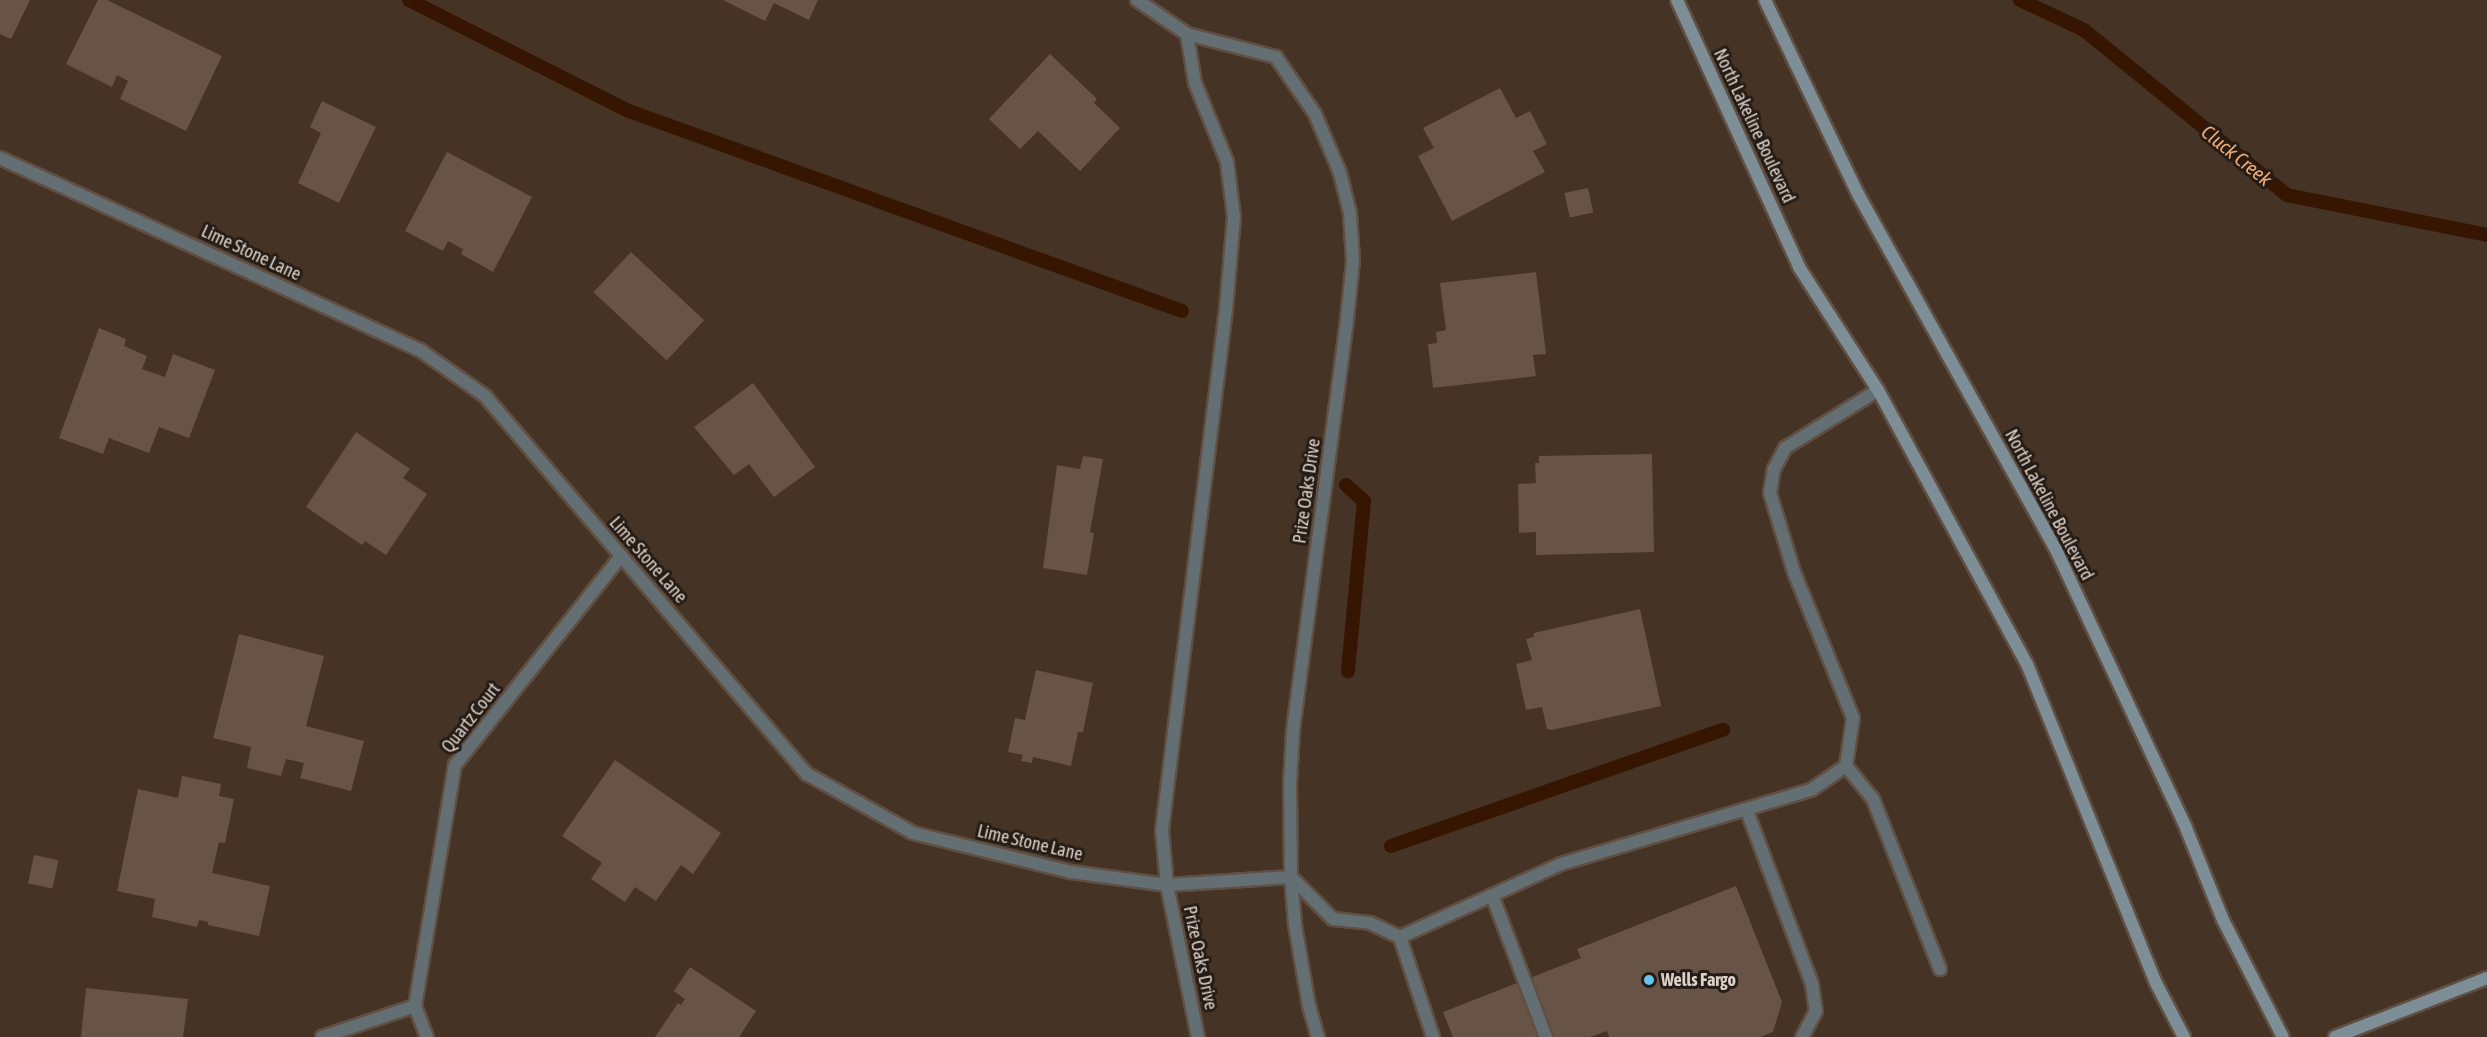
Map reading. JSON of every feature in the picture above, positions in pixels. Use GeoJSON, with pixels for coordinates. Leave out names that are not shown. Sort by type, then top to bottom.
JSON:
{"type":"FeatureCollection","features":[{"type":"Feature","properties":{"kind":"main road","name":"North Lakeline Boulevard"},"geometry":{"type":"LineString","coordinates":[[1677,0],[1799,267],[1878,390],[2027,664],[2157,985],[2184,1037]]}},
{"type":"Feature","properties":{"kind":"main road","name":"North Lakeline Boulevard"},"geometry":{"type":"LineString","coordinates":[[1765,0],[1858,194],[2057,552],[2186,828],[2223,920],[2283,1037]]}},
{"type":"Feature","properties":{"kind":"main road"},"geometry":{"type":"LineString","coordinates":[[2335,1037],[2487,978]]}},
{"type":"Feature","properties":{"kind":"street","name":"Prize Oaks Drive"},"geometry":{"type":"LineString","coordinates":[[1137,0],[1187,34],[1276,57],[1315,114],[1340,173],[1350,213],[1353,261],[1347,320],[1293,732],[1291,877],[1295,925],[1309,1005],[1318,1037]]}},
{"type":"Feature","properties":{"kind":"street","name":"Prize Oaks Drive"},"geometry":{"type":"LineString","coordinates":[[1187,34],[1195,83],[1227,162],[1234,217],[1226,309],[1162,830],[1167,885],[1198,1037]]}},
{"type":"Feature","properties":{"kind":"street","name":"Lime Stone Lane"},"geometry":{"type":"LineString","coordinates":[[0,158],[420,350],[484,396],[807,774],[913,833],[1071,872],[1167,885],[1291,877]]}},
{"type":"Feature","properties":{"kind":"street"},"geometry":{"type":"LineString","coordinates":[[1400,937],[1561,864],[1811,790],[1846,766],[1853,718],[1794,572],[1770,493],[1774,469],[1785,448],[1878,390]]}},
{"type":"Feature","properties":{"kind":"street","name":"Quartz Court"},"geometry":{"type":"LineString","coordinates":[[416,1006],[455,765],[621,556]]}},
{"type":"Feature","properties":{"kind":"street"},"geometry":{"type":"LineString","coordinates":[[1846,766],[1873,799],[1940,969]]}},
{"type":"Feature","properties":{"kind":"street"},"geometry":{"type":"LineString","coordinates":[[1746,810],[1812,984],[1816,1011],[1802,1037]]}},
{"type":"Feature","properties":{"kind":"street"},"geometry":{"type":"LineString","coordinates":[[1291,877],[1333,919],[1370,923],[1400,937],[1433,1037]]}},
{"type":"Feature","properties":{"kind":"street"},"geometry":{"type":"LineString","coordinates":[[1492,895],[1545,1037]]}},
{"type":"Feature","properties":{"kind":"street"},"geometry":{"type":"LineString","coordinates":[[322,1037],[416,1006],[427,1037]]}},
{"type":"Feature","properties":{"kind":"building"},"geometry":{"type":"Polygon","coordinates":[[[0,0],[30,0],[11,39],[0,34],[0,0]]]}},
{"type":"Feature","properties":{"kind":"building"},"geometry":{"type":"Polygon","coordinates":[[[98,0],[107,0],[222,56],[186,131],[120,99],[128,81],[117,75],[112,87],[66,64],[98,0]]]}},
{"type":"Feature","properties":{"kind":"building"},"geometry":{"type":"Polygon","coordinates":[[[723,0],[818,0],[809,20],[774,3],[765,21],[723,0]]]}},
{"type":"Feature","properties":{"kind":"building"},"geometry":{"type":"Polygon","coordinates":[[[1050,54],[1097,99],[1094,103],[1120,128],[1080,171],[1038,131],[1020,149],[989,119],[1050,54]]]}},
{"type":"Feature","properties":{"kind":"building"},"geometry":{"type":"Polygon","coordinates":[[[1500,88],[1516,118],[1530,111],[1547,144],[1533,151],[1545,172],[1452,221],[1418,156],[1434,148],[1423,128],[1500,88]]]}},
{"type":"Feature","properties":{"kind":"building"},"geometry":{"type":"Polygon","coordinates":[[[322,101],[376,127],[339,203],[298,183],[321,133],[310,127],[322,101]]]}},
{"type":"Feature","properties":{"kind":"building"},"geometry":{"type":"Polygon","coordinates":[[[447,152],[532,197],[493,272],[461,254],[463,249],[448,241],[443,251],[405,231],[447,152]]]}},
{"type":"Feature","properties":{"kind":"building"},"geometry":{"type":"Polygon","coordinates":[[[1588,188],[1593,212],[1570,217],[1565,193],[1588,188]]]}},
{"type":"Feature","properties":{"kind":"building"},"geometry":{"type":"Polygon","coordinates":[[[631,252],[704,320],[667,360],[593,292],[631,252]]]}},
{"type":"Feature","properties":{"kind":"building"},"geometry":{"type":"Polygon","coordinates":[[[1536,272],[1546,354],[1533,355],[1536,376],[1433,388],[1428,344],[1437,343],[1436,332],[1446,330],[1440,283],[1536,272]]]}},
{"type":"Feature","properties":{"kind":"building"},"geometry":{"type":"Polygon","coordinates":[[[99,328],[126,339],[124,346],[147,356],[142,369],[165,377],[173,354],[215,370],[189,438],[159,427],[149,453],[109,438],[103,454],[59,438],[99,328]]]}},
{"type":"Feature","properties":{"kind":"building"},"geometry":{"type":"Polygon","coordinates":[[[753,383],[815,467],[774,497],[749,464],[734,475],[694,427],[753,383]]]}},
{"type":"Feature","properties":{"kind":"building"},"geometry":{"type":"Polygon","coordinates":[[[356,432],[410,469],[403,478],[427,494],[386,555],[365,541],[362,545],[306,507],[356,432]]]}},
{"type":"Feature","properties":{"kind":"building"},"geometry":{"type":"Polygon","coordinates":[[[1652,454],[1654,552],[1536,555],[1536,532],[1519,533],[1518,484],[1536,483],[1535,463],[1539,463],[1539,456],[1652,454]]]}},
{"type":"Feature","properties":{"kind":"building"},"geometry":{"type":"Polygon","coordinates":[[[1083,456],[1103,459],[1090,532],[1094,533],[1087,575],[1043,568],[1057,465],[1080,469],[1083,456]]]}},
{"type":"Feature","properties":{"kind":"building"},"geometry":{"type":"Polygon","coordinates":[[[1640,609],[1661,706],[1552,730],[1547,729],[1542,707],[1526,710],[1516,664],[1532,660],[1526,639],[1534,637],[1534,633],[1640,609]]]}},
{"type":"Feature","properties":{"kind":"building"},"geometry":{"type":"Polygon","coordinates":[[[239,634],[324,656],[306,726],[364,741],[351,791],[300,778],[304,763],[286,759],[281,776],[247,768],[251,747],[213,738],[239,634]]]}},
{"type":"Feature","properties":{"kind":"building"},"geometry":{"type":"Polygon","coordinates":[[[1036,670],[1093,683],[1083,732],[1078,732],[1071,766],[1033,757],[1032,763],[1021,761],[1023,755],[1008,752],[1015,718],[1025,720],[1036,670]]]}},
{"type":"Feature","properties":{"kind":"building"},"geometry":{"type":"Polygon","coordinates":[[[615,760],[721,833],[693,874],[681,865],[656,901],[635,887],[625,902],[591,879],[602,863],[562,836],[615,760]]]}},
{"type":"Feature","properties":{"kind":"building"},"geometry":{"type":"Polygon","coordinates":[[[182,776],[221,784],[219,796],[234,799],[225,843],[219,842],[212,873],[270,886],[259,936],[208,925],[208,922],[199,920],[197,927],[152,917],[155,899],[117,891],[138,789],[178,798],[182,776]]]}},
{"type":"Feature","properties":{"kind":"building"},"geometry":{"type":"Polygon","coordinates":[[[34,855],[58,860],[52,889],[28,883],[34,855]]]}},
{"type":"Feature","properties":{"kind":"building","name":"Wells Fargo"},"geometry":{"type":"Polygon","coordinates":[[[1736,886],[1782,1002],[1773,1032],[1760,1037],[1609,1037],[1607,1031],[1590,1037],[1453,1037],[1443,1012],[1581,958],[1577,949],[1736,886]]]}},
{"type":"Feature","properties":{"kind":"building"},"geometry":{"type":"Polygon","coordinates":[[[690,967],[756,1011],[739,1037],[655,1037],[678,1003],[681,1005],[685,999],[674,991],[690,967]]]}},
{"type":"Feature","properties":{"kind":"building"},"geometry":{"type":"Polygon","coordinates":[[[86,988],[188,999],[183,1037],[81,1037],[86,988]]]}},
{"type":"Feature","properties":{"kind":"waterway"},"geometry":{"type":"LineString","coordinates":[[409,0],[629,111],[1182,311]]}},
{"type":"Feature","properties":{"kind":"waterway","name":"Cluck Creek"},"geometry":{"type":"LineString","coordinates":[[2020,0],[2084,30],[2287,195],[2487,235]]}},
{"type":"Feature","properties":{"kind":"waterway"},"geometry":{"type":"LineString","coordinates":[[1346,485],[1364,501],[1348,671]]}},
{"type":"Feature","properties":{"kind":"waterway"},"geometry":{"type":"LineString","coordinates":[[1391,846],[1723,730]]}},
{"type":"Feature","properties":{"kind":"place","name":"Wells Fargo"},"geometry":{"type":"Point","coordinates":[1649,980]}}]}
